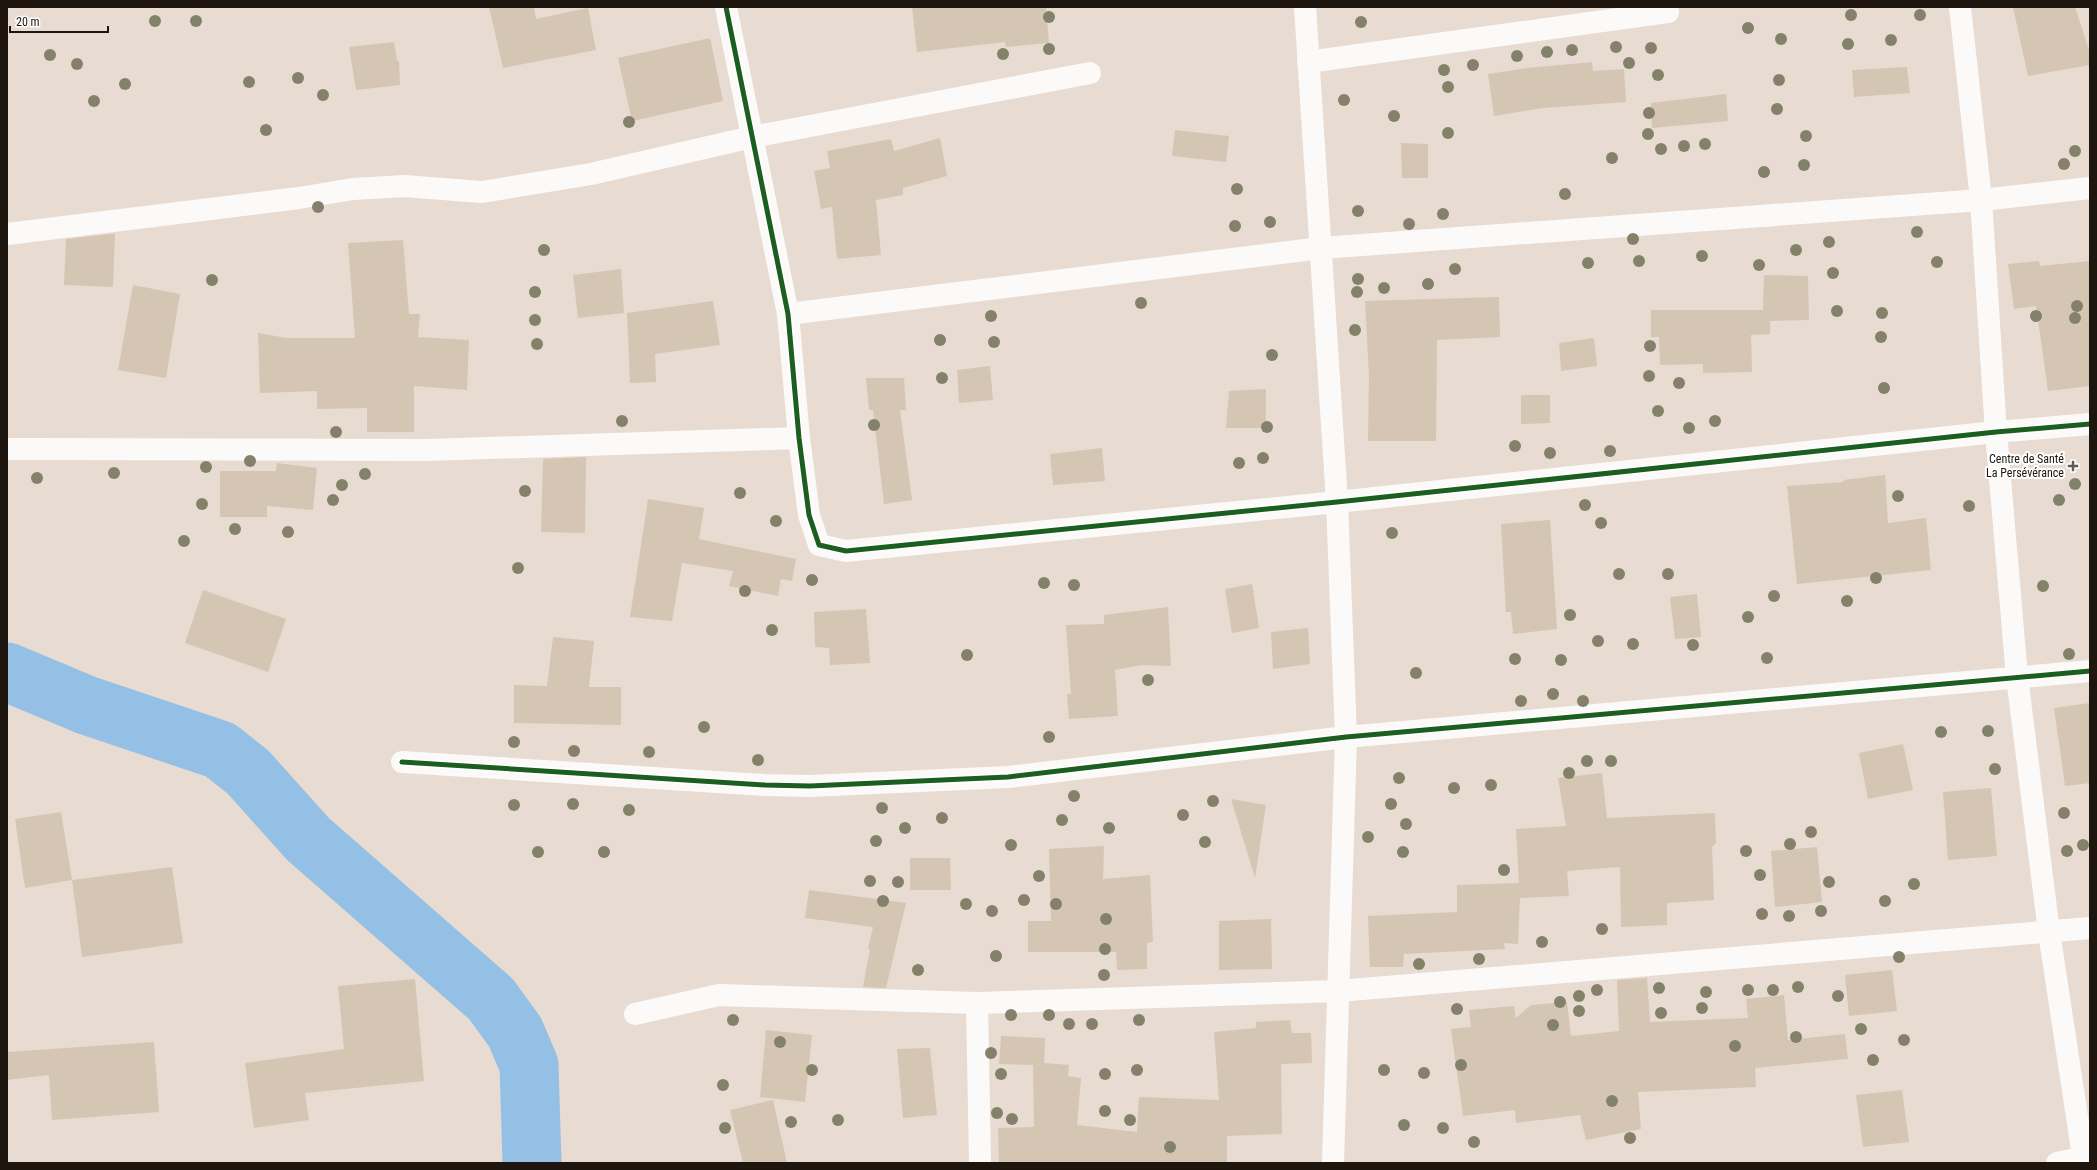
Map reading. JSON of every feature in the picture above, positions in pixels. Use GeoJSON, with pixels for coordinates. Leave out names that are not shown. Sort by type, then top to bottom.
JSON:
{"type":"FeatureCollection","features":[{"type":"Feature","properties":{"kind":"street"},"geometry":{"type":"LineString","coordinates":[[726,7],[788,314],[799,438],[809,515],[819,545],[846,551],[1337,502],[1996,432],[2090,424]]}},
{"type":"Feature","properties":{"kind":"street"},"geometry":{"type":"LineString","coordinates":[[1305,7],[1337,502],[1346,737],[1333,1163]]}},
{"type":"Feature","properties":{"kind":"street"},"geometry":{"type":"LineString","coordinates":[[1960,7],[1981,200],[1996,432],[2017,677],[2049,932],[2086,1158],[2057,1163]]}},
{"type":"Feature","properties":{"kind":"street"},"geometry":{"type":"LineString","coordinates":[[1308,62],[1668,12]]}},
{"type":"Feature","properties":{"kind":"street"},"geometry":{"type":"LineString","coordinates":[[7,234],[299,198],[353,189],[404,186],[482,192],[591,174],[752,136],[1090,73]]}},
{"type":"Feature","properties":{"kind":"street"},"geometry":{"type":"LineString","coordinates":[[788,314],[1321,248],[1981,200],[2090,188]]}},
{"type":"Feature","properties":{"kind":"street"},"geometry":{"type":"LineString","coordinates":[[7,449],[427,450],[799,438]]}},
{"type":"Feature","properties":{"kind":"street"},"geometry":{"type":"LineString","coordinates":[[402,762],[765,785],[810,786],[1008,777],[1346,737],[2090,671]]}},
{"type":"Feature","properties":{"kind":"street"},"geometry":{"type":"LineString","coordinates":[[635,1014],[719,995],[977,1003],[1338,991],[2090,928]]}},
{"type":"Feature","properties":{"kind":"street"},"geometry":{"type":"LineString","coordinates":[[977,1003],[980,1163]]}},
{"type":"Feature","properties":{"kind":"building"},"geometry":{"type":"Polygon","coordinates":[[[489,7],[534,7],[536,19],[588,8],[596,50],[503,68],[489,7]]]}},
{"type":"Feature","properties":{"kind":"building"},"geometry":{"type":"Polygon","coordinates":[[[912,7],[1046,7],[1049,43],[1006,47],[1005,42],[917,52],[912,7]]]}},
{"type":"Feature","properties":{"kind":"building"},"geometry":{"type":"Polygon","coordinates":[[[2013,7],[2075,7],[2090,53],[2090,65],[2028,76],[2013,7]]]}},
{"type":"Feature","properties":{"kind":"building"},"geometry":{"type":"Polygon","coordinates":[[[710,38],[723,101],[632,121],[618,58],[710,38]]]}},
{"type":"Feature","properties":{"kind":"building"},"geometry":{"type":"Polygon","coordinates":[[[394,42],[397,61],[399,61],[400,85],[356,90],[349,47],[394,42]]]}},
{"type":"Feature","properties":{"kind":"building"},"geometry":{"type":"Polygon","coordinates":[[[1592,62],[1593,71],[1624,69],[1626,102],[1543,108],[1494,116],[1488,74],[1527,68],[1592,62]]]}},
{"type":"Feature","properties":{"kind":"building"},"geometry":{"type":"Polygon","coordinates":[[[1907,67],[1910,93],[1854,97],[1852,70],[1907,67]]]}},
{"type":"Feature","properties":{"kind":"building"},"geometry":{"type":"Polygon","coordinates":[[[1726,94],[1728,121],[1652,128],[1651,103],[1726,94]]]}},
{"type":"Feature","properties":{"kind":"building"},"geometry":{"type":"Polygon","coordinates":[[[1175,130],[1229,136],[1226,162],[1172,156],[1175,130]]]}},
{"type":"Feature","properties":{"kind":"building"},"geometry":{"type":"Polygon","coordinates":[[[940,138],[947,176],[903,188],[903,195],[876,200],[881,255],[837,259],[832,207],[821,209],[814,171],[830,168],[827,151],[891,139],[894,151],[940,138]]]}},
{"type":"Feature","properties":{"kind":"building"},"geometry":{"type":"Polygon","coordinates":[[[1401,143],[1428,144],[1428,178],[1402,178],[1401,143]]]}},
{"type":"Feature","properties":{"kind":"building"},"geometry":{"type":"Polygon","coordinates":[[[115,234],[113,287],[64,285],[66,239],[115,234]]]}},
{"type":"Feature","properties":{"kind":"building"},"geometry":{"type":"Polygon","coordinates":[[[403,240],[409,314],[420,314],[418,337],[469,340],[467,390],[414,386],[414,432],[367,432],[367,408],[317,409],[317,391],[260,393],[258,333],[287,338],[355,338],[348,243],[403,240]]]}},
{"type":"Feature","properties":{"kind":"building"},"geometry":{"type":"Polygon","coordinates":[[[2039,261],[2040,266],[2090,261],[2090,386],[2048,391],[2036,306],[2014,309],[2008,264],[2039,261]]]}},
{"type":"Feature","properties":{"kind":"building"},"geometry":{"type":"Polygon","coordinates":[[[621,269],[624,313],[578,318],[573,275],[621,269]]]}},
{"type":"Feature","properties":{"kind":"building"},"geometry":{"type":"Polygon","coordinates":[[[1764,275],[1808,276],[1809,320],[1770,321],[1770,334],[1751,335],[1752,372],[1703,373],[1703,364],[1660,365],[1659,337],[1651,337],[1651,310],[1763,310],[1764,275]]]}},
{"type":"Feature","properties":{"kind":"building"},"geometry":{"type":"Polygon","coordinates":[[[133,285],[180,294],[166,378],[118,370],[133,285]]]}},
{"type":"Feature","properties":{"kind":"building"},"geometry":{"type":"Polygon","coordinates":[[[1499,297],[1500,337],[1437,340],[1436,441],[1368,441],[1369,375],[1365,301],[1499,297]]]}},
{"type":"Feature","properties":{"kind":"building"},"geometry":{"type":"Polygon","coordinates":[[[713,301],[720,345],[655,354],[656,382],[630,383],[627,313],[713,301]]]}},
{"type":"Feature","properties":{"kind":"building"},"geometry":{"type":"Polygon","coordinates":[[[1594,338],[1597,366],[1561,371],[1559,343],[1594,338]]]}},
{"type":"Feature","properties":{"kind":"building"},"geometry":{"type":"Polygon","coordinates":[[[990,366],[993,400],[959,403],[957,370],[990,366]]]}},
{"type":"Feature","properties":{"kind":"building"},"geometry":{"type":"Polygon","coordinates":[[[866,378],[904,378],[906,410],[900,410],[912,500],[884,504],[873,410],[869,410],[866,378]]]}},
{"type":"Feature","properties":{"kind":"building"},"geometry":{"type":"Polygon","coordinates":[[[1266,389],[1266,428],[1226,428],[1229,391],[1266,389]]]}},
{"type":"Feature","properties":{"kind":"building"},"geometry":{"type":"Polygon","coordinates":[[[1521,395],[1550,395],[1550,423],[1521,424],[1521,395]]]}},
{"type":"Feature","properties":{"kind":"building"},"geometry":{"type":"Polygon","coordinates":[[[1102,448],[1105,481],[1053,485],[1050,454],[1102,448]]]}},
{"type":"Feature","properties":{"kind":"building"},"geometry":{"type":"Polygon","coordinates":[[[586,457],[585,533],[541,532],[543,459],[586,457]]]}},
{"type":"Feature","properties":{"kind":"building"},"geometry":{"type":"Polygon","coordinates":[[[277,463],[317,468],[313,510],[267,506],[267,517],[220,517],[220,471],[276,471],[277,463]]]}},
{"type":"Feature","properties":{"kind":"building"},"geometry":{"type":"Polygon","coordinates":[[[1885,475],[1888,523],[1926,518],[1931,570],[1797,584],[1787,486],[1844,482],[1843,480],[1885,475]]]}},
{"type":"Feature","properties":{"kind":"building"},"geometry":{"type":"Polygon","coordinates":[[[648,499],[704,508],[699,539],[796,559],[792,581],[781,579],[778,596],[729,586],[733,571],[682,563],[672,621],[630,617],[648,499]]]}},
{"type":"Feature","properties":{"kind":"building"},"geometry":{"type":"Polygon","coordinates":[[[1550,520],[1557,629],[1513,634],[1511,612],[1506,612],[1501,524],[1550,520]]]}},
{"type":"Feature","properties":{"kind":"building"},"geometry":{"type":"Polygon","coordinates":[[[1252,584],[1259,628],[1232,633],[1225,589],[1252,584]]]}},
{"type":"Feature","properties":{"kind":"building"},"geometry":{"type":"Polygon","coordinates":[[[203,590],[286,619],[268,672],[185,643],[203,590]]]}},
{"type":"Feature","properties":{"kind":"building"},"geometry":{"type":"Polygon","coordinates":[[[1697,594],[1701,637],[1675,639],[1670,597],[1697,594]]]}},
{"type":"Feature","properties":{"kind":"building"},"geometry":{"type":"Polygon","coordinates":[[[1168,607],[1171,666],[1142,665],[1115,670],[1118,716],[1069,719],[1067,694],[1071,694],[1066,625],[1104,624],[1104,615],[1168,607]]]}},
{"type":"Feature","properties":{"kind":"building"},"geometry":{"type":"Polygon","coordinates":[[[866,609],[870,663],[830,665],[829,648],[815,647],[814,612],[866,609]]]}},
{"type":"Feature","properties":{"kind":"building"},"geometry":{"type":"Polygon","coordinates":[[[1308,628],[1310,664],[1273,669],[1271,632],[1308,628]]]}},
{"type":"Feature","properties":{"kind":"building"},"geometry":{"type":"Polygon","coordinates":[[[553,637],[594,641],[589,687],[621,687],[621,725],[514,723],[514,685],[547,686],[553,637]]]}},
{"type":"Feature","properties":{"kind":"building"},"geometry":{"type":"Polygon","coordinates":[[[2090,703],[2090,783],[2065,786],[2054,708],[2090,703]]]}},
{"type":"Feature","properties":{"kind":"building"},"geometry":{"type":"Polygon","coordinates":[[[1903,744],[1913,790],[1868,799],[1859,753],[1903,744]]]}},
{"type":"Feature","properties":{"kind":"building"},"geometry":{"type":"Polygon","coordinates":[[[1602,773],[1607,818],[1715,813],[1716,843],[1712,847],[1714,900],[1667,903],[1667,925],[1621,927],[1620,867],[1567,871],[1569,896],[1520,898],[1518,944],[1504,943],[1505,949],[1404,954],[1403,967],[1370,967],[1368,916],[1457,912],[1457,885],[1519,883],[1516,829],[1566,826],[1558,778],[1602,773]]]}},
{"type":"Feature","properties":{"kind":"building"},"geometry":{"type":"Polygon","coordinates":[[[1991,788],[1997,856],[1948,860],[1943,792],[1991,788]]]}},
{"type":"Feature","properties":{"kind":"building"},"geometry":{"type":"Polygon","coordinates":[[[1231,799],[1266,805],[1255,878],[1231,799]]]}},
{"type":"Feature","properties":{"kind":"building"},"geometry":{"type":"Polygon","coordinates":[[[61,812],[72,880],[25,888],[15,819],[61,812]]]}},
{"type":"Feature","properties":{"kind":"building"},"geometry":{"type":"Polygon","coordinates":[[[1104,846],[1103,879],[1150,875],[1153,942],[1147,943],[1147,969],[1117,970],[1116,952],[1028,952],[1028,921],[1051,921],[1049,849],[1104,846]]]}},
{"type":"Feature","properties":{"kind":"building"},"geometry":{"type":"Polygon","coordinates":[[[1817,847],[1822,902],[1775,907],[1771,851],[1817,847]]]}},
{"type":"Feature","properties":{"kind":"building"},"geometry":{"type":"Polygon","coordinates":[[[910,858],[950,858],[951,890],[910,890],[910,858]]]}},
{"type":"Feature","properties":{"kind":"building"},"geometry":{"type":"Polygon","coordinates":[[[172,867],[183,943],[82,957],[72,880],[172,867]]]}},
{"type":"Feature","properties":{"kind":"building"},"geometry":{"type":"Polygon","coordinates":[[[809,890],[906,903],[886,988],[863,987],[870,949],[868,949],[873,927],[805,918],[809,890]]]}},
{"type":"Feature","properties":{"kind":"building"},"geometry":{"type":"Polygon","coordinates":[[[1271,919],[1272,969],[1219,970],[1219,921],[1271,919]]]}},
{"type":"Feature","properties":{"kind":"building"},"geometry":{"type":"Polygon","coordinates":[[[1892,970],[1897,1011],[1849,1016],[1845,975],[1892,970]]]}},
{"type":"Feature","properties":{"kind":"building"},"geometry":{"type":"Polygon","coordinates":[[[1647,978],[1650,1022],[1748,1018],[1746,999],[1784,995],[1788,1040],[1845,1034],[1848,1059],[1755,1068],[1756,1087],[1638,1092],[1641,1129],[1586,1140],[1580,1115],[1516,1123],[1515,1110],[1463,1116],[1451,1029],[1471,1027],[1469,1010],[1514,1006],[1516,1018],[1531,1005],[1567,1002],[1571,1036],[1619,1031],[1617,980],[1647,978]]]}},
{"type":"Feature","properties":{"kind":"building"},"geometry":{"type":"Polygon","coordinates":[[[415,979],[424,1081],[305,1093],[309,1120],[254,1128],[245,1063],[344,1049],[338,986],[415,979]]]}},
{"type":"Feature","properties":{"kind":"building"},"geometry":{"type":"Polygon","coordinates":[[[1290,1020],[1292,1033],[1311,1033],[1312,1063],[1281,1064],[1282,1134],[1227,1136],[1227,1163],[999,1163],[998,1128],[1034,1127],[1033,1065],[999,1064],[1001,1036],[1045,1038],[1044,1063],[1069,1065],[1068,1076],[1081,1078],[1077,1125],[1137,1132],[1139,1097],[1219,1100],[1214,1032],[1256,1028],[1256,1022],[1290,1020]]]}},
{"type":"Feature","properties":{"kind":"building"},"geometry":{"type":"Polygon","coordinates":[[[766,1030],[812,1035],[805,1102],[760,1097],[766,1030]]]}},
{"type":"Feature","properties":{"kind":"building"},"geometry":{"type":"Polygon","coordinates":[[[154,1042],[159,1112],[52,1120],[49,1075],[7,1080],[7,1052],[154,1042]]]}},
{"type":"Feature","properties":{"kind":"building"},"geometry":{"type":"Polygon","coordinates":[[[930,1048],[937,1115],[903,1118],[897,1049],[930,1048]]]}},
{"type":"Feature","properties":{"kind":"building"},"geometry":{"type":"Polygon","coordinates":[[[1902,1090],[1909,1142],[1863,1147],[1856,1095],[1902,1090]]]}},
{"type":"Feature","properties":{"kind":"building"},"geometry":{"type":"Polygon","coordinates":[[[773,1100],[787,1163],[743,1163],[730,1110],[773,1100]]]}},
{"type":"Feature","properties":{"kind":"waterway"},"geometry":{"type":"LineString","coordinates":[[7,672],[86,705],[220,750],[248,772],[308,839],[491,999],[515,1032],[529,1065],[532,1163]]}},
{"type":"Feature","properties":{"kind":"cycle path"},"geometry":{"type":"LineString","coordinates":[[726,7],[788,314],[799,438],[809,515],[819,545],[846,551],[1337,502],[1996,432],[2090,424]]}},
{"type":"Feature","properties":{"kind":"cycle path"},"geometry":{"type":"LineString","coordinates":[[402,762],[765,785],[810,786],[1008,777],[1346,737],[2090,671]]}},
{"type":"Feature","properties":{"kind":"place","name":"Centre de Santé La Persévérance"},"geometry":{"type":"Point","coordinates":[2073,466]}}]}
